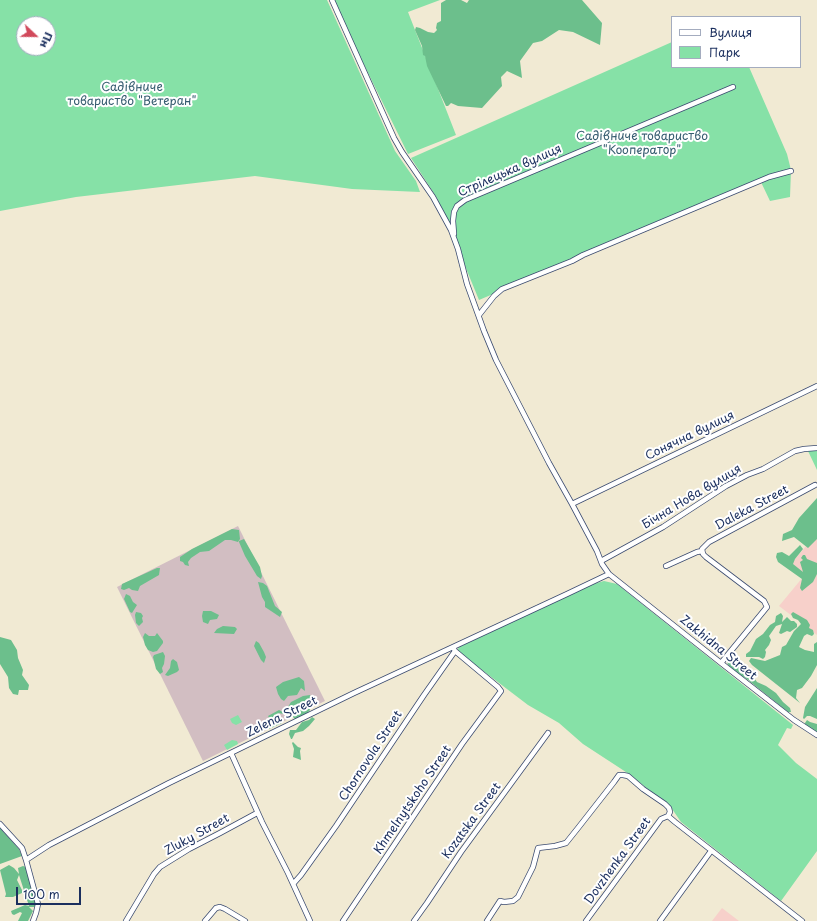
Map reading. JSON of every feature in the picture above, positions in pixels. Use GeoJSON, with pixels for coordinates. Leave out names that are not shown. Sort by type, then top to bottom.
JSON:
{"type":"FeatureCollection","features":[{"type":"Feature","properties":{"kind":"street"},"geometry":{"type":"LineString","coordinates":[[332,0],[394,138],[433,197],[454,236]]}},
{"type":"Feature","properties":{"kind":"street","name":"Стрілецька вулиця"},"geometry":{"type":"LineString","coordinates":[[454,236],[454,212],[457,206],[465,200],[733,87]]}},
{"type":"Feature","properties":{"kind":"street"},"geometry":{"type":"LineString","coordinates":[[478,315],[502,289],[572,261],[599,248],[769,177],[791,171]]}},
{"type":"Feature","properties":{"kind":"street","name":"Zakhidna Street"},"geometry":{"type":"LineString","coordinates":[[454,236],[467,284],[496,360],[549,463],[609,574],[794,720],[817,735]]}},
{"type":"Feature","properties":{"kind":"street","name":"Сонячна вулиця"},"geometry":{"type":"LineString","coordinates":[[572,504],[817,386]]}},
{"type":"Feature","properties":{"kind":"street","name":"Бічна Нова вулиця"},"geometry":{"type":"LineString","coordinates":[[601,561],[663,527],[726,486],[747,475],[763,469],[795,451],[817,448]]}},
{"type":"Feature","properties":{"kind":"street","name":"Daleka Street"},"geometry":{"type":"LineString","coordinates":[[666,566],[702,551],[710,542],[815,485]]}},
{"type":"Feature","properties":{"kind":"street"},"geometry":{"type":"LineString","coordinates":[[702,551],[706,557],[764,600],[767,607],[721,663]]}},
{"type":"Feature","properties":{"kind":"street","name":"Zelena Street"},"geometry":{"type":"LineString","coordinates":[[26,860],[49,845],[169,782],[354,693],[454,649],[609,574]]}},
{"type":"Feature","properties":{"kind":"street","name":"Khmelnytskoho Street"},"geometry":{"type":"LineString","coordinates":[[343,921],[462,744],[501,691],[454,649]]}},
{"type":"Feature","properties":{"kind":"street","name":"Chornovola Street"},"geometry":{"type":"LineString","coordinates":[[293,884],[301,876],[336,826],[454,649]]}},
{"type":"Feature","properties":{"kind":"street","name":"Kozatska Street"},"geometry":{"type":"LineString","coordinates":[[414,921],[461,852],[548,734]]}},
{"type":"Feature","properties":{"kind":"street"},"geometry":{"type":"LineString","coordinates":[[231,753],[257,813],[310,921]]}},
{"type":"Feature","properties":{"kind":"street"},"geometry":{"type":"LineString","coordinates":[[487,921],[500,901],[504,902],[518,897],[533,867],[538,848],[566,843],[619,776],[623,775],[628,776],[643,789],[670,808],[668,816],[802,921]]}},
{"type":"Feature","properties":{"kind":"street","name":"Zluky Street"},"geometry":{"type":"LineString","coordinates":[[126,921],[154,874],[160,867],[189,849],[257,813]]}},
{"type":"Feature","properties":{"kind":"street","name":"Dovzhenka Street"},"geometry":{"type":"LineString","coordinates":[[586,921],[661,819],[668,816]]}},
{"type":"Feature","properties":{"kind":"street"},"geometry":{"type":"LineString","coordinates":[[0,824],[22,848],[38,904],[33,921]]}},
{"type":"Feature","properties":{"kind":"street"},"geometry":{"type":"LineString","coordinates":[[660,921],[711,850]]}},
{"type":"Feature","properties":{"kind":"street"},"geometry":{"type":"LineString","coordinates":[[205,921],[216,908],[220,907],[245,921]]}},
{"type":"Feature","properties":{"kind":"shaded area"},"geometry":{"type":"Polygon","coordinates":[[[238,526],[325,701],[203,761],[117,587],[238,526]]]}},
{"type":"Feature","properties":{"kind":"shaded area"},"geometry":{"type":"Polygon","coordinates":[[[817,533],[817,635],[779,606],[803,577],[790,565],[817,533]]]}},
{"type":"Feature","properties":{"kind":"shaded area"},"geometry":{"type":"Polygon","coordinates":[[[722,908],[739,921],[712,921],[722,908]]]}},
{"type":"Feature","properties":{"kind":"green space","name":"Садівниче товариство \"Ветеран\""},"geometry":{"type":"Polygon","coordinates":[[[0,0],[327,0],[395,151],[416,181],[420,192],[352,189],[255,176],[76,197],[0,211],[0,0]]]}},
{"type":"Feature","properties":{"kind":"green space"},"geometry":{"type":"Polygon","coordinates":[[[332,0],[440,0],[408,12],[456,135],[408,154],[332,0]]]}},
{"type":"Feature","properties":{"kind":"green space"},"geometry":{"type":"Polygon","coordinates":[[[446,0],[461,0],[467,3],[469,0],[582,0],[602,23],[600,45],[573,32],[559,30],[542,41],[533,43],[520,61],[522,78],[507,71],[501,77],[502,86],[482,108],[458,106],[451,103],[446,106],[427,66],[425,56],[423,55],[422,46],[415,30],[416,27],[434,33],[437,30],[437,23],[441,21],[441,3],[446,0]]]}},
{"type":"Feature","properties":{"kind":"green space","name":"Садівниче товариство \"Кооператор\""},"geometry":{"type":"Polygon","coordinates":[[[671,42],[671,68],[749,68],[787,154],[791,170],[790,197],[770,201],[760,180],[479,300],[437,198],[411,158],[671,42]]]}},
{"type":"Feature","properties":{"kind":"green space"},"geometry":{"type":"Polygon","coordinates":[[[808,451],[817,451],[817,470],[808,451]]]}},
{"type":"Feature","properties":{"kind":"green space"},"geometry":{"type":"Polygon","coordinates":[[[817,498],[817,539],[808,548],[794,537],[782,541],[783,534],[792,530],[799,518],[817,498]]]}},
{"type":"Feature","properties":{"kind":"green space"},"geometry":{"type":"Polygon","coordinates":[[[232,529],[239,530],[240,539],[238,542],[225,540],[209,551],[200,552],[191,558],[188,562],[189,566],[180,561],[180,557],[192,549],[232,529]]]}},
{"type":"Feature","properties":{"kind":"green space"},"geometry":{"type":"Polygon","coordinates":[[[244,539],[260,567],[262,576],[261,579],[257,576],[245,556],[239,542],[244,539]]]}},
{"type":"Feature","properties":{"kind":"green space"},"geometry":{"type":"Polygon","coordinates":[[[800,545],[803,549],[793,564],[803,572],[800,562],[803,560],[801,558],[803,555],[805,555],[807,559],[817,563],[817,574],[813,582],[802,591],[800,588],[802,579],[778,562],[776,557],[777,553],[782,552],[789,556],[800,545]]]}},
{"type":"Feature","properties":{"kind":"green space"},"geometry":{"type":"Polygon","coordinates":[[[160,568],[159,575],[140,586],[138,591],[129,588],[124,590],[121,589],[122,584],[160,568]]]}},
{"type":"Feature","properties":{"kind":"green space"},"geometry":{"type":"Polygon","coordinates":[[[604,581],[617,584],[793,725],[791,729],[787,728],[778,745],[796,763],[817,779],[817,851],[781,901],[681,822],[668,803],[629,774],[583,744],[559,723],[528,705],[457,651],[459,647],[593,584],[604,581]]]}},
{"type":"Feature","properties":{"kind":"green space"},"geometry":{"type":"Polygon","coordinates":[[[258,582],[267,586],[275,606],[282,612],[280,617],[265,607],[265,602],[258,582]]]}},
{"type":"Feature","properties":{"kind":"green space"},"geometry":{"type":"Polygon","coordinates":[[[126,594],[130,596],[133,602],[137,605],[132,613],[130,612],[124,599],[126,594]]]}},
{"type":"Feature","properties":{"kind":"green space"},"geometry":{"type":"Polygon","coordinates":[[[203,611],[211,611],[219,615],[217,619],[210,620],[208,624],[203,622],[203,611]]]}},
{"type":"Feature","properties":{"kind":"green space"},"geometry":{"type":"Polygon","coordinates":[[[136,612],[141,613],[143,616],[143,622],[139,626],[136,623],[136,612]]]}},
{"type":"Feature","properties":{"kind":"green space"},"geometry":{"type":"Polygon","coordinates":[[[793,612],[807,620],[810,625],[809,628],[813,630],[814,634],[812,636],[807,634],[804,636],[799,647],[814,652],[814,644],[817,642],[817,665],[802,688],[797,690],[796,698],[800,703],[749,661],[751,658],[765,661],[780,655],[782,647],[786,645],[794,631],[801,624],[798,620],[793,618],[791,614],[793,612]]]}},
{"type":"Feature","properties":{"kind":"green space"},"geometry":{"type":"Polygon","coordinates":[[[781,613],[783,616],[782,622],[787,617],[797,624],[797,627],[790,632],[787,631],[781,634],[779,633],[782,624],[776,626],[769,636],[771,640],[765,650],[765,657],[763,659],[759,657],[746,657],[746,654],[750,651],[756,639],[775,622],[776,616],[781,613]]]}},
{"type":"Feature","properties":{"kind":"green space"},"geometry":{"type":"Polygon","coordinates":[[[223,626],[235,627],[237,629],[234,634],[214,633],[217,629],[223,626]]]}},
{"type":"Feature","properties":{"kind":"green space"},"geometry":{"type":"Polygon","coordinates":[[[145,633],[149,636],[155,636],[157,633],[163,641],[157,651],[153,652],[148,650],[143,637],[145,633]]]}},
{"type":"Feature","properties":{"kind":"green space"},"geometry":{"type":"Polygon","coordinates":[[[0,637],[11,640],[17,650],[18,658],[23,670],[22,675],[29,685],[28,690],[19,690],[18,695],[13,694],[9,688],[8,677],[0,664],[0,637]]]}},
{"type":"Feature","properties":{"kind":"green space"},"geometry":{"type":"Polygon","coordinates":[[[256,641],[259,643],[266,657],[264,663],[254,646],[256,641]]]}},
{"type":"Feature","properties":{"kind":"green space"},"geometry":{"type":"Polygon","coordinates":[[[163,652],[165,656],[162,668],[163,672],[160,674],[156,669],[153,657],[154,655],[163,652]]]}},
{"type":"Feature","properties":{"kind":"green space"},"geometry":{"type":"Polygon","coordinates":[[[173,659],[177,662],[179,670],[168,676],[165,675],[170,668],[171,661],[173,659]]]}},
{"type":"Feature","properties":{"kind":"green space"},"geometry":{"type":"Polygon","coordinates":[[[730,660],[747,674],[753,676],[757,682],[776,693],[790,708],[791,712],[788,712],[748,680],[730,669],[727,662],[730,660]]]}},
{"type":"Feature","properties":{"kind":"green space"},"geometry":{"type":"Polygon","coordinates":[[[299,677],[304,681],[305,691],[301,688],[297,695],[288,696],[284,701],[281,699],[276,687],[283,682],[299,677]]]}},
{"type":"Feature","properties":{"kind":"green space"},"geometry":{"type":"Polygon","coordinates":[[[817,688],[817,719],[807,716],[804,719],[805,707],[817,688]]]}},
{"type":"Feature","properties":{"kind":"green space"},"geometry":{"type":"Polygon","coordinates":[[[310,695],[312,698],[306,705],[293,711],[288,710],[291,702],[303,696],[310,695]]]}},
{"type":"Feature","properties":{"kind":"green space"},"geometry":{"type":"Polygon","coordinates":[[[309,707],[310,710],[304,717],[295,719],[293,717],[296,711],[309,707]]]}},
{"type":"Feature","properties":{"kind":"green space"},"geometry":{"type":"Polygon","coordinates":[[[279,710],[283,712],[283,714],[279,713],[274,718],[276,722],[282,723],[269,729],[269,727],[273,724],[268,716],[279,710]]]}},
{"type":"Feature","properties":{"kind":"green space"},"geometry":{"type":"Polygon","coordinates":[[[238,715],[242,722],[236,725],[232,723],[230,719],[238,715]]]}},
{"type":"Feature","properties":{"kind":"green space"},"geometry":{"type":"Polygon","coordinates":[[[312,717],[315,719],[309,726],[303,731],[295,733],[291,739],[289,734],[290,730],[296,730],[302,722],[309,720],[312,717]]]}},
{"type":"Feature","properties":{"kind":"green space"},"geometry":{"type":"Polygon","coordinates":[[[807,720],[817,724],[817,732],[805,725],[807,720]]]}},
{"type":"Feature","properties":{"kind":"green space"},"geometry":{"type":"Polygon","coordinates":[[[232,740],[237,741],[238,744],[227,750],[224,745],[232,740]]]}},
{"type":"Feature","properties":{"kind":"green space"},"geometry":{"type":"Polygon","coordinates":[[[293,742],[301,748],[301,760],[293,757],[293,742]]]}},
{"type":"Feature","properties":{"kind":"green space"},"geometry":{"type":"Polygon","coordinates":[[[0,828],[19,849],[22,856],[0,864],[0,828]]]}},
{"type":"Feature","properties":{"kind":"green space"},"geometry":{"type":"Polygon","coordinates":[[[9,865],[19,874],[18,868],[23,866],[26,867],[37,904],[34,907],[29,907],[33,911],[28,921],[18,921],[22,913],[20,912],[14,915],[11,911],[25,905],[29,906],[19,875],[17,880],[22,893],[13,897],[5,897],[6,894],[0,870],[9,865]]]}}]}
